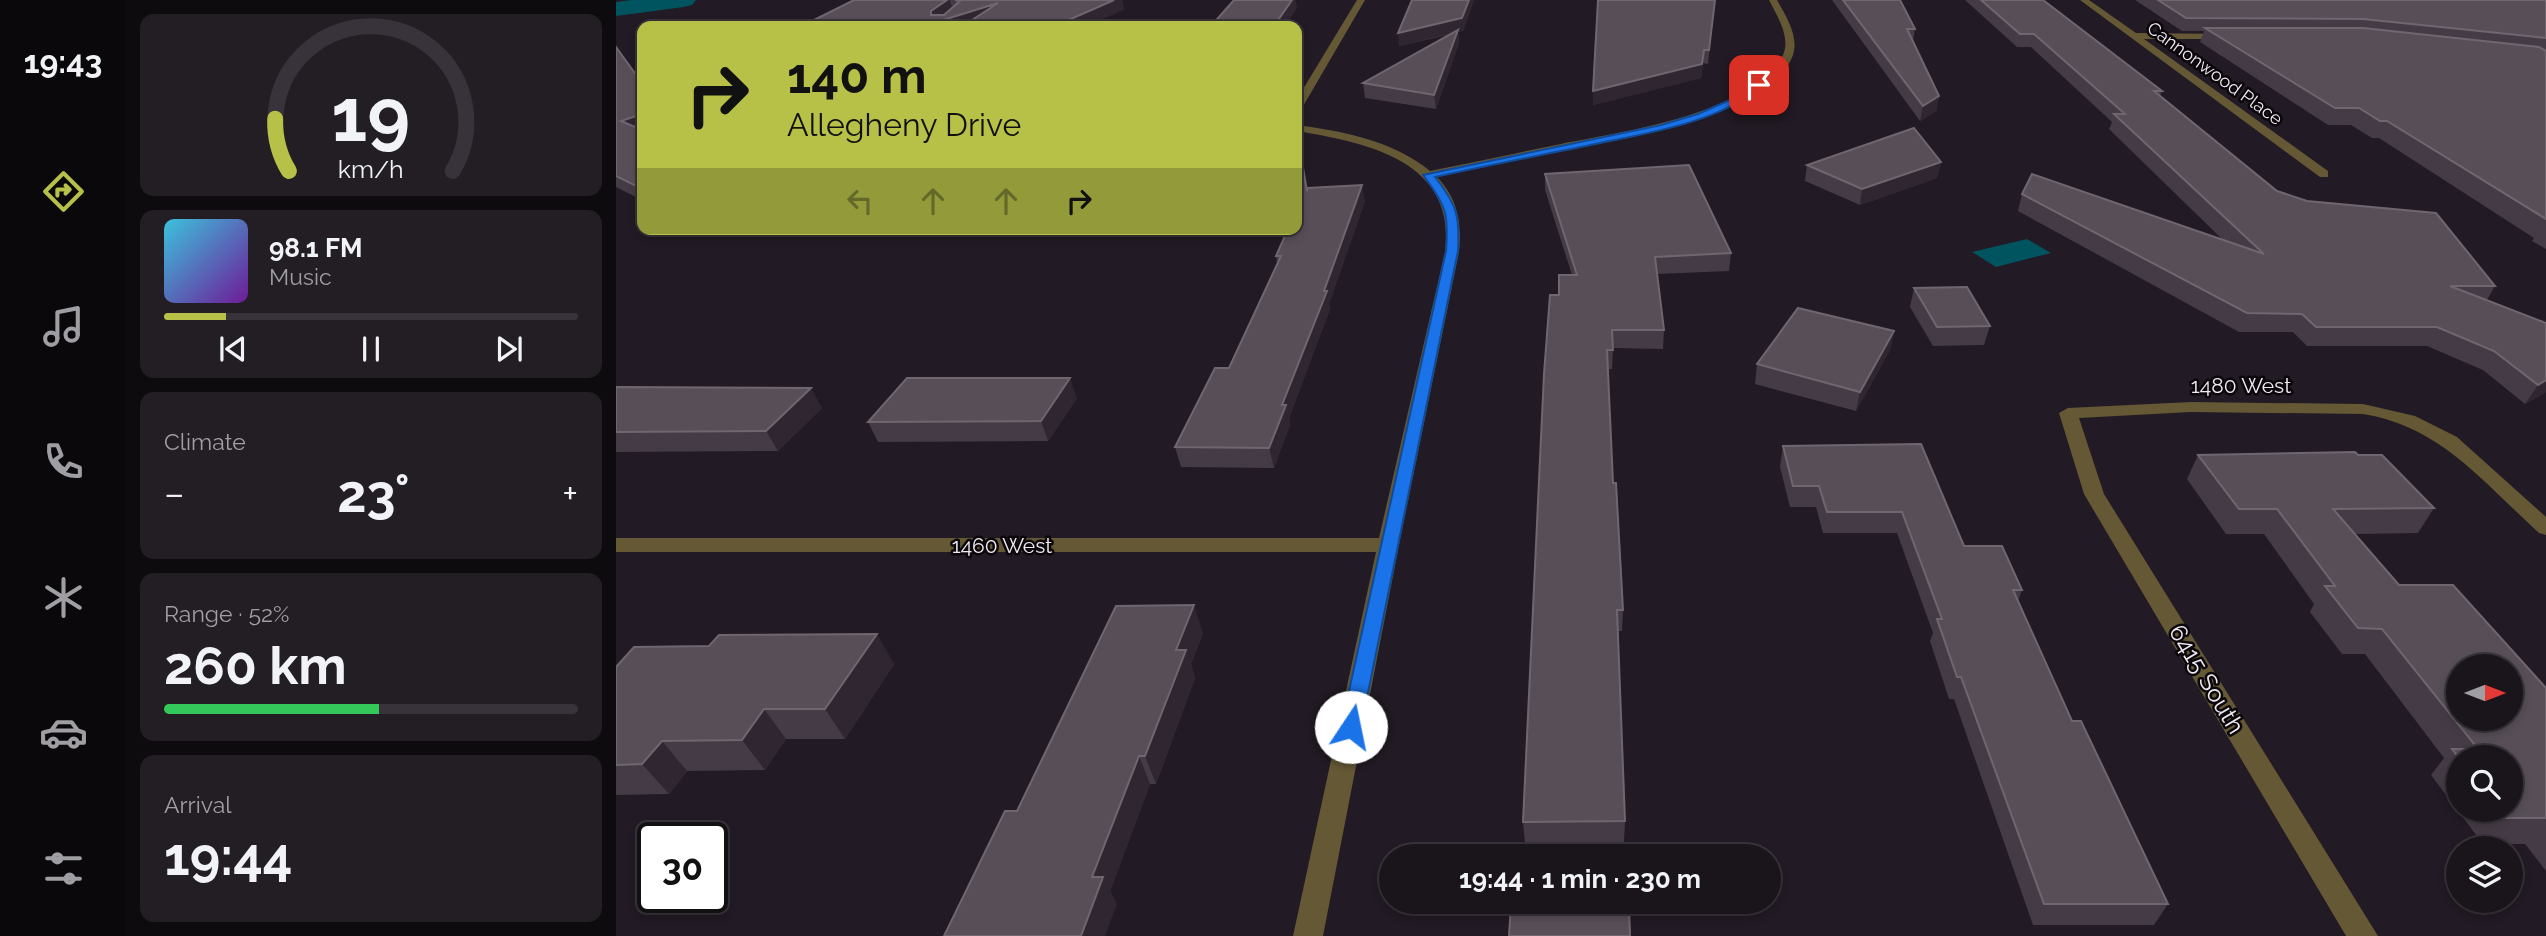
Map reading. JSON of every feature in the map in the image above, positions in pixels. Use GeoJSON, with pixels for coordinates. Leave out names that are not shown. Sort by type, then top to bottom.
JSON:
{"type":"FeatureCollection","features":[{"type":"Feature","properties":{"kind":"street"},"geometry":{"type":"LineString","coordinates":[[1302,100],[1361,0]]}},
{"type":"Feature","properties":{"kind":"street"},"geometry":{"type":"LineString","coordinates":[[1428,175],[1663,127],[1701,116],[1742,98],[1775,73],[1787,58],[1790,44],[1787,29],[1773,0]]}},
{"type":"Feature","properties":{"kind":"street","name":"Cannonwood Place"},"geometry":{"type":"LineString","coordinates":[[2084,0],[2324,174]]}},
{"type":"Feature","properties":{"kind":"street"},"geometry":{"type":"LineString","coordinates":[[2134,36],[2245,36]]}},
{"type":"Feature","properties":{"kind":"street"},"geometry":{"type":"LineString","coordinates":[[1302,129],[1352,138],[1406,158],[1428,175],[1444,195],[1454,222],[1452,251],[1388,545],[1308,936]]}},
{"type":"Feature","properties":{"kind":"street","name":"1480 West"},"geometry":{"type":"LineString","coordinates":[[2068,413],[2191,407],[2363,409],[2389,412],[2413,420],[2450,441],[2546,528]]}},
{"type":"Feature","properties":{"kind":"street","name":"6415 South"},"geometry":{"type":"LineString","coordinates":[[2068,413],[2094,494],[2363,936]]}},
{"type":"Feature","properties":{"kind":"street","name":"1460 West"},"geometry":{"type":"LineString","coordinates":[[616,545],[1388,545]]}},
{"type":"Feature","properties":{"kind":"water"},"geometry":{"type":"Polygon","coordinates":[[[2027,239],[2051,253],[1996,267],[1972,252],[2027,239]]]}},
{"type":"Feature","properties":{"kind":"building"},"geometry":{"type":"Polygon","coordinates":[[[854,0],[947,0],[931,11],[931,15],[944,15],[960,1],[955,0],[1114,0],[1066,21],[971,21],[998,3],[940,21],[812,21],[854,0]]]}},
{"type":"Feature","properties":{"kind":"building"},"geometry":{"type":"Polygon","coordinates":[[[1234,0],[1292,0],[1277,21],[1215,21],[1234,0]]]}},
{"type":"Feature","properties":{"kind":"building"},"geometry":{"type":"Polygon","coordinates":[[[1412,0],[1469,0],[1462,18],[1398,33],[1412,0]]]}},
{"type":"Feature","properties":{"kind":"building"},"geometry":{"type":"Polygon","coordinates":[[[1598,0],[1715,0],[1709,50],[1704,50],[1702,64],[1593,91],[1598,0]]]}},
{"type":"Feature","properties":{"kind":"building"},"geometry":{"type":"Polygon","coordinates":[[[1843,0],[1900,0],[1915,29],[1907,29],[1939,96],[1923,106],[1843,0]]]}},
{"type":"Feature","properties":{"kind":"building"},"geometry":{"type":"Polygon","coordinates":[[[1981,0],[2043,0],[2162,91],[2154,91],[2277,191],[2307,201],[2436,213],[2495,286],[2450,286],[2546,323],[2546,380],[2538,385],[2494,351],[2437,327],[2316,327],[2302,314],[2247,313],[2022,194],[2032,174],[2264,254],[2114,114],[2125,114],[2034,34],[2020,34],[1981,0]]]}},
{"type":"Feature","properties":{"kind":"building"},"geometry":{"type":"Polygon","coordinates":[[[2158,0],[2546,0],[2546,38],[2363,19],[2186,18],[2158,0]]]}},
{"type":"Feature","properties":{"kind":"building"},"geometry":{"type":"Polygon","coordinates":[[[2205,28],[2363,28],[2539,47],[2546,51],[2546,219],[2387,121],[2380,121],[2359,108],[2335,108],[2205,28]]]}},
{"type":"Feature","properties":{"kind":"building"},"geometry":{"type":"Polygon","coordinates":[[[1458,30],[1434,95],[1363,83],[1458,30]]]}},
{"type":"Feature","properties":{"kind":"building"},"geometry":{"type":"Polygon","coordinates":[[[616,47],[637,76],[637,116],[621,121],[637,128],[637,186],[616,176],[616,47]]]}},
{"type":"Feature","properties":{"kind":"building"},"geometry":{"type":"Polygon","coordinates":[[[1914,128],[1941,162],[1862,189],[1807,165],[1914,128]]]}},
{"type":"Feature","properties":{"kind":"building"},"geometry":{"type":"Polygon","coordinates":[[[1302,162],[1307,191],[1308,188],[1362,185],[1324,291],[1327,291],[1282,405],[1286,405],[1269,448],[1175,447],[1215,368],[1229,368],[1281,256],[1276,256],[1285,235],[1302,235],[1302,162]]]}},
{"type":"Feature","properties":{"kind":"building"},"geometry":{"type":"Polygon","coordinates":[[[1689,165],[1731,253],[1655,257],[1664,330],[1612,330],[1613,350],[1607,350],[1613,483],[1616,483],[1623,610],[1617,610],[1625,821],[1523,822],[1550,295],[1559,295],[1559,275],[1577,275],[1545,174],[1689,165]]]}},
{"type":"Feature","properties":{"kind":"building"},"geometry":{"type":"Polygon","coordinates":[[[1967,287],[1990,326],[1937,327],[1914,288],[1967,287]]]}},
{"type":"Feature","properties":{"kind":"building"},"geometry":{"type":"Polygon","coordinates":[[[1798,308],[1894,331],[1860,392],[1757,364],[1798,308]]]}},
{"type":"Feature","properties":{"kind":"building"},"geometry":{"type":"Polygon","coordinates":[[[907,378],[1070,378],[1041,421],[868,422],[907,378]]]}},
{"type":"Feature","properties":{"kind":"building"},"geometry":{"type":"Polygon","coordinates":[[[616,387],[811,388],[766,431],[616,432],[616,387]]]}},
{"type":"Feature","properties":{"kind":"building"},"geometry":{"type":"Polygon","coordinates":[[[1921,444],[1964,546],[2002,546],[2022,590],[2013,590],[2072,721],[2081,721],[2168,904],[2044,904],[1961,677],[1957,677],[1937,619],[1942,619],[1902,512],[1827,512],[1819,486],[1793,486],[1783,446],[1921,444]]]}},
{"type":"Feature","properties":{"kind":"building"},"geometry":{"type":"Polygon","coordinates":[[[2355,452],[2358,455],[2382,455],[2434,508],[2333,509],[2399,585],[2453,585],[2515,654],[2446,654],[2446,709],[2382,629],[2358,628],[2325,586],[2335,586],[2277,509],[2239,509],[2198,455],[2355,452]]]}},
{"type":"Feature","properties":{"kind":"building"},"geometry":{"type":"Polygon","coordinates":[[[1194,605],[1176,650],[1186,650],[1145,756],[1139,756],[1092,877],[1103,877],[1081,936],[944,936],[1005,811],[1017,811],[1116,606],[1194,605]]]}},
{"type":"Feature","properties":{"kind":"building"},"geometry":{"type":"Polygon","coordinates":[[[877,634],[825,709],[764,709],[742,740],[662,741],[642,764],[616,765],[616,667],[634,647],[709,646],[719,635],[877,634]]]}},
{"type":"Feature","properties":{"kind":"building"},"geometry":{"type":"Polygon","coordinates":[[[2524,664],[2546,688],[2546,818],[2523,818],[2523,745],[2475,745],[2464,732],[2524,732],[2524,664]]]}},
{"type":"Feature","properties":{"kind":"building"},"geometry":{"type":"Polygon","coordinates":[[[1510,914],[1629,914],[1630,936],[1509,936],[1510,914]]]}},
{"type":"Feature","properties":{"kind":"waterway"},"geometry":{"type":"LineString","coordinates":[[616,9],[684,0]]}},
{"type":"Feature","properties":{"kind":"route"},"geometry":{"type":"LineString","coordinates":[[1351,727],[1452,251],[1454,222],[1444,195],[1428,175],[1663,127],[1701,116],[1742,98],[1759,85]]}}]}
